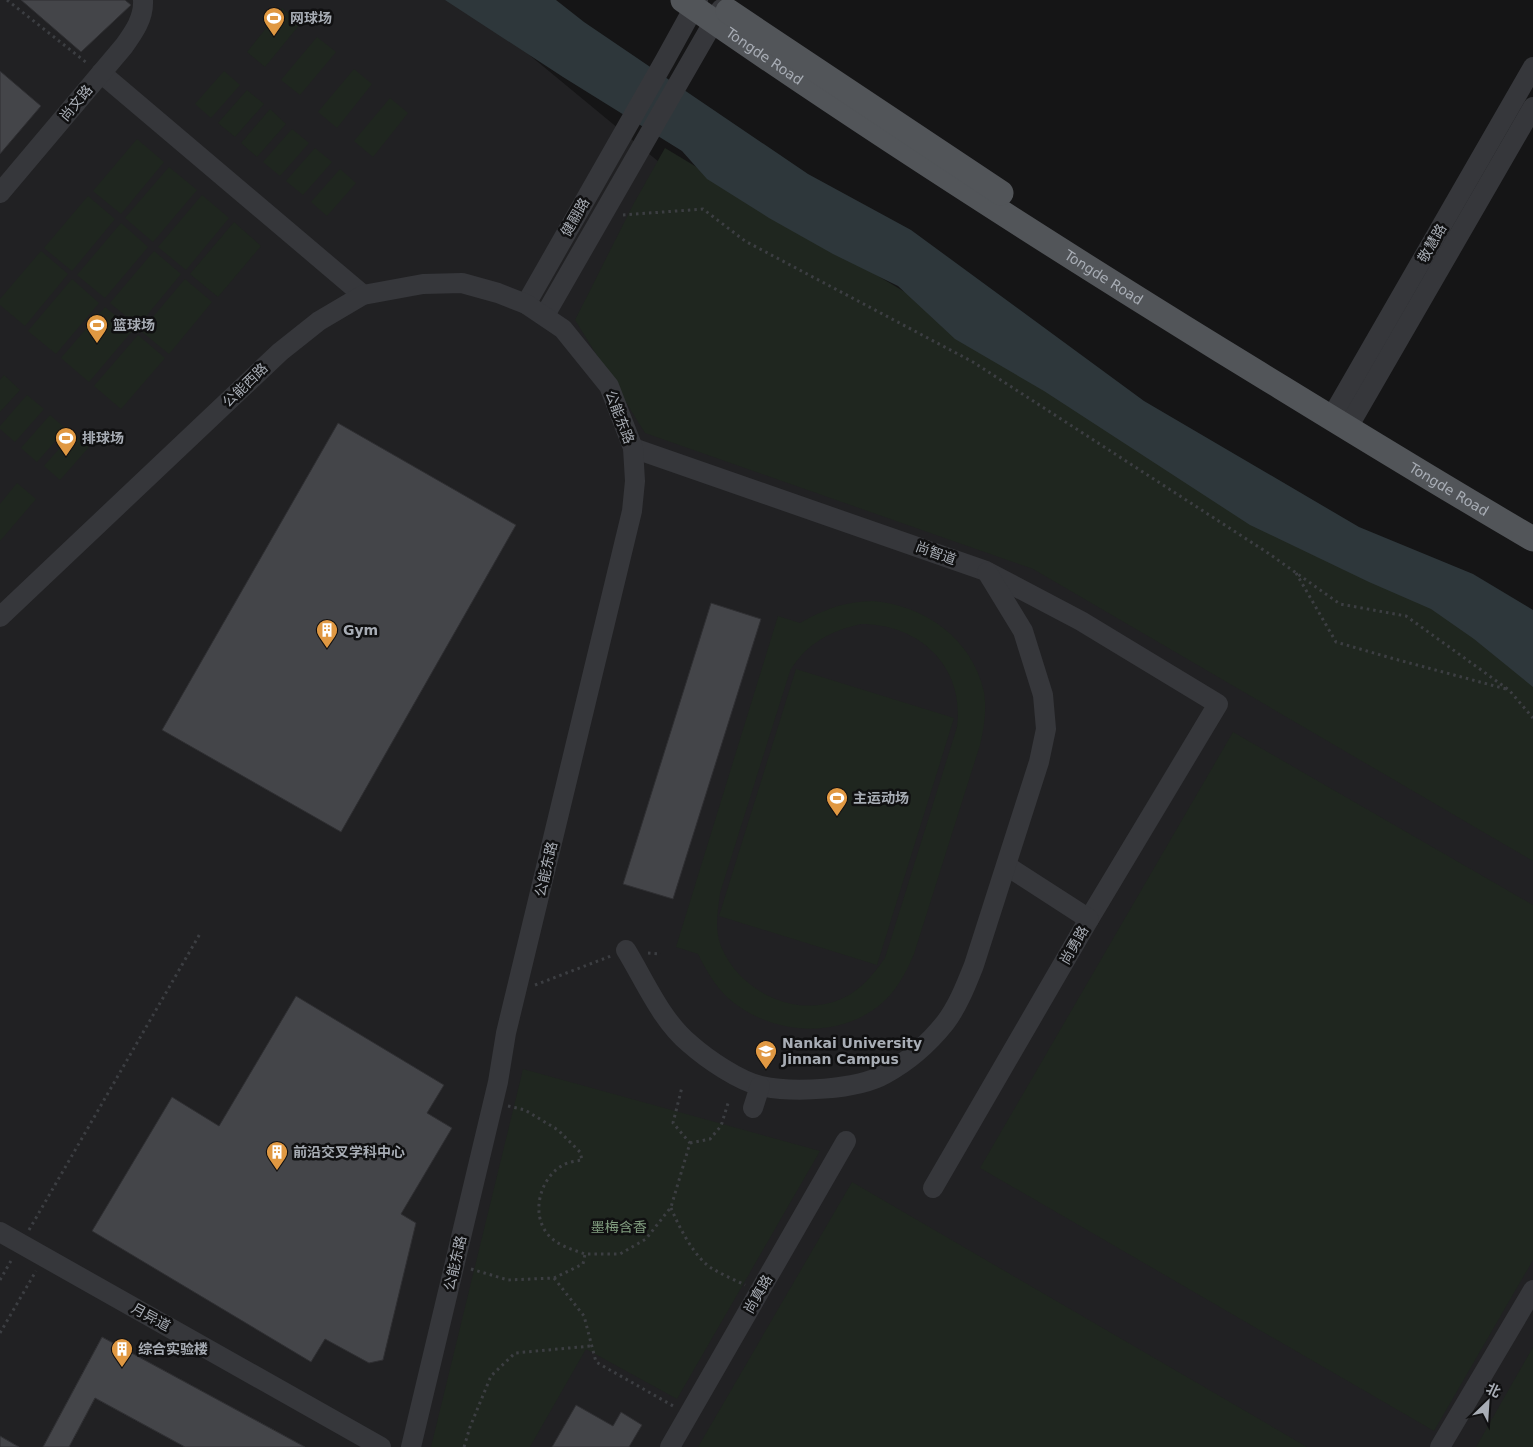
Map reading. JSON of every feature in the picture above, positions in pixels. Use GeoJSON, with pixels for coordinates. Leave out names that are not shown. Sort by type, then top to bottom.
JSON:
{"type":"FeatureCollection","features":[{"type":"Feature","properties":{"kind":"main road","name":"Tongde Road"},"geometry":{"type":"LineString","coordinates":[[704,6],[995,189],[1533,539]]}},
{"type":"Feature","properties":{"kind":"main road","name":"Tongde Road"},"geometry":{"type":"LineString","coordinates":[[1343,416],[1533,521]]}},
{"type":"Feature","properties":{"kind":"street","name":"尚文路"},"geometry":{"type":"LineString","coordinates":[[0,193],[124,46],[138,24],[144,4]]}},
{"type":"Feature","properties":{"kind":"street","name":"健翮路"},"geometry":{"type":"LineString","coordinates":[[526,304],[665,60],[704,6]]}},
{"type":"Feature","properties":{"kind":"street","name":"健翮路"},"geometry":{"type":"LineString","coordinates":[[545,315],[684,73],[704,6]]}},
{"type":"Feature","properties":{"kind":"street","name":"敬慧路"},"geometry":{"type":"LineString","coordinates":[[1343,416],[1533,67]]}},
{"type":"Feature","properties":{"kind":"street"},"geometry":{"type":"LineString","coordinates":[[101,73],[363,295]]}},
{"type":"Feature","properties":{"kind":"street","name":"敬慧路"},"geometry":{"type":"LineString","coordinates":[[1343,416],[1533,107]]}},
{"type":"Feature","properties":{"kind":"street","name":"公能西路"},"geometry":{"type":"LineString","coordinates":[[0,617],[280,352],[319,321],[363,295],[423,284],[462,283],[498,292],[526,304],[545,315]]}},
{"type":"Feature","properties":{"kind":"street","name":"公能东路"},"geometry":{"type":"LineString","coordinates":[[411,1447],[493,1103],[506,1033],[632,512],[635,481],[633,448],[609,386],[563,329],[545,315]]}},
{"type":"Feature","properties":{"kind":"street","name":"尚智道"},"geometry":{"type":"LineString","coordinates":[[633,448],[986,571],[1081,621],[1218,704]]}},
{"type":"Feature","properties":{"kind":"street"},"geometry":{"type":"LineString","coordinates":[[626,950],[667,1019],[688,1042],[710,1060],[760,1086],[798,1090],[852,1085],[884,1075],[928,1042],[946,1022],[961,997],[974,965],[1039,762],[1046,729],[1043,695],[1023,631],[986,571]]}},
{"type":"Feature","properties":{"kind":"street","name":"尚勇路"},"geometry":{"type":"LineString","coordinates":[[933,1188],[1089,919],[1218,704]]}},
{"type":"Feature","properties":{"kind":"street"},"geometry":{"type":"LineString","coordinates":[[1007,866],[1089,919]]}},
{"type":"Feature","properties":{"kind":"street"},"geometry":{"type":"LineString","coordinates":[[754,1108],[760,1086]]}},
{"type":"Feature","properties":{"kind":"street","name":"尚真路"},"geometry":{"type":"LineString","coordinates":[[670,1447],[846,1141]]}},
{"type":"Feature","properties":{"kind":"street","name":"月异道"},"geometry":{"type":"LineString","coordinates":[[0,1232],[381,1447]]}},
{"type":"Feature","properties":{"kind":"street"},"geometry":{"type":"LineString","coordinates":[[1440,1447],[1533,1290]]}},
{"type":"Feature","properties":{"kind":"path"},"geometry":{"type":"LineString","coordinates":[[6,0],[101,73]]}},
{"type":"Feature","properties":{"kind":"path"},"geometry":{"type":"LineString","coordinates":[[601,218],[703,208],[745,241],[973,362],[1268,553],[1340,604],[1406,616],[1509,690],[1533,718]]}},
{"type":"Feature","properties":{"kind":"path"},"geometry":{"type":"LineString","coordinates":[[1294,571],[1336,642],[1509,690]]}},
{"type":"Feature","properties":{"kind":"path"},"geometry":{"type":"LineString","coordinates":[[0,1280],[200,932]]}},
{"type":"Feature","properties":{"kind":"path"},"geometry":{"type":"LineString","coordinates":[[516,993],[626,950]]}},
{"type":"Feature","properties":{"kind":"path"},"geometry":{"type":"LineString","coordinates":[[682,1087],[674,1123],[690,1143]]}},
{"type":"Feature","properties":{"kind":"path"},"geometry":{"type":"LineString","coordinates":[[690,1143],[710,1139],[721,1126],[728,1100]]}},
{"type":"Feature","properties":{"kind":"path"},"geometry":{"type":"LineString","coordinates":[[493,1103],[525,1110],[558,1130],[580,1152],[582,1160],[563,1165],[548,1179],[541,1196],[538,1213],[546,1232],[561,1246],[585,1254],[620,1254],[646,1239],[671,1207],[690,1143]]}},
{"type":"Feature","properties":{"kind":"path"},"geometry":{"type":"LineString","coordinates":[[671,1207],[679,1227],[694,1250],[711,1268],[759,1292]]}},
{"type":"Feature","properties":{"kind":"path"},"geometry":{"type":"LineString","coordinates":[[454,1264],[508,1280],[554,1278],[583,1264],[585,1254]]}},
{"type":"Feature","properties":{"kind":"path"},"geometry":{"type":"LineString","coordinates":[[0,1333],[44,1257]]}},
{"type":"Feature","properties":{"kind":"path"},"geometry":{"type":"LineString","coordinates":[[554,1278],[584,1316],[596,1362],[689,1414]]}},
{"type":"Feature","properties":{"kind":"path"},"geometry":{"type":"LineString","coordinates":[[464,1447],[470,1426],[491,1376],[515,1353],[591,1346]]}},
{"type":"Feature","properties":{"kind":"shaded area","name":"Nankai University Jinnan Campus"},"geometry":{"type":"Polygon","coordinates":[[[0,0],[463,0],[659,162],[1533,694],[1533,1447],[0,1447],[0,0]]]}},
{"type":"Feature","properties":{"kind":"shaded area"},"geometry":{"type":"Polygon","coordinates":[[[445,0],[556,0],[584,22],[808,174],[911,230],[1144,401],[1359,527],[1473,574],[1533,610],[1533,687],[1474,639],[1431,609],[1369,582],[1250,525],[1044,391],[955,339],[898,286],[833,254],[769,218],[707,179],[682,151],[563,77],[445,0]]]}},
{"type":"Feature","properties":{"kind":"green space","name":"网球场"},"geometry":{"type":"Polygon","coordinates":[[[282,8],[301,23],[265,67],[247,52],[282,8]]]}},
{"type":"Feature","properties":{"kind":"green space","name":"网球场"},"geometry":{"type":"Polygon","coordinates":[[[317,37],[336,52],[300,95],[281,80],[317,37]]]}},
{"type":"Feature","properties":{"kind":"green space"},"geometry":{"type":"Polygon","coordinates":[[[354,69],[372,84],[337,128],[318,112],[354,69]]]}},
{"type":"Feature","properties":{"kind":"green space"},"geometry":{"type":"Polygon","coordinates":[[[224,71],[240,85],[211,118],[195,104],[224,71]]]}},
{"type":"Feature","properties":{"kind":"green space"},"geometry":{"type":"Polygon","coordinates":[[[247,90],[264,104],[235,137],[218,123],[247,90]]]}},
{"type":"Feature","properties":{"kind":"green space"},"geometry":{"type":"Polygon","coordinates":[[[390,98],[408,113],[373,157],[354,141],[390,98]]]}},
{"type":"Feature","properties":{"kind":"green space"},"geometry":{"type":"Polygon","coordinates":[[[270,109],[286,124],[257,157],[241,143],[270,109]]]}},
{"type":"Feature","properties":{"kind":"green space"},"geometry":{"type":"Polygon","coordinates":[[[292,129],[309,143],[280,176],[263,162],[292,129]]]}},
{"type":"Feature","properties":{"kind":"green space"},"geometry":{"type":"Polygon","coordinates":[[[137,139],[164,162],[121,214],[93,191],[137,139]]]}},
{"type":"Feature","properties":{"kind":"green space"},"geometry":{"type":"Polygon","coordinates":[[[315,148],[332,162],[303,195],[286,181],[315,148]]]}},
{"type":"Feature","properties":{"kind":"green space"},"geometry":{"type":"Polygon","coordinates":[[[665,148],[1533,669],[1533,861],[1033,569],[645,433],[575,320],[634,203],[665,148]]]}},
{"type":"Feature","properties":{"kind":"green space"},"geometry":{"type":"Polygon","coordinates":[[[169,167],[197,190],[153,242],[125,218],[169,167]]]}},
{"type":"Feature","properties":{"kind":"green space"},"geometry":{"type":"Polygon","coordinates":[[[340,169],[356,183],[327,216],[311,202],[340,169]]]}},
{"type":"Feature","properties":{"kind":"green space"},"geometry":{"type":"Polygon","coordinates":[[[202,195],[229,218],[186,270],[158,247],[202,195]]]}},
{"type":"Feature","properties":{"kind":"green space"},"geometry":{"type":"Polygon","coordinates":[[[88,196],[115,219],[72,271],[44,248],[88,196]]]}},
{"type":"Feature","properties":{"kind":"green space"},"geometry":{"type":"Polygon","coordinates":[[[234,222],[261,246],[218,297],[190,274],[234,222]]]}},
{"type":"Feature","properties":{"kind":"green space","name":"篮球场"},"geometry":{"type":"Polygon","coordinates":[[[121,223],[148,247],[105,298],[77,275],[121,223]]]}},
{"type":"Feature","properties":{"kind":"green space"},"geometry":{"type":"Polygon","coordinates":[[[41,251],[68,274],[25,326],[0,305],[0,299],[41,251]]]}},
{"type":"Feature","properties":{"kind":"green space","name":"篮球场"},"geometry":{"type":"Polygon","coordinates":[[[154,251],[181,274],[138,326],[110,303],[154,251]]]}},
{"type":"Feature","properties":{"kind":"green space","name":"篮球场"},"geometry":{"type":"Polygon","coordinates":[[[72,279],[99,303],[56,354],[28,331],[72,279]]]}},
{"type":"Feature","properties":{"kind":"green space","name":"篮球场"},"geometry":{"type":"Polygon","coordinates":[[[185,279],[212,302],[169,354],[141,331],[185,279]]]}},
{"type":"Feature","properties":{"kind":"green space","name":"篮球场"},"geometry":{"type":"Polygon","coordinates":[[[105,307],[133,330],[89,382],[61,358],[105,307]]]}},
{"type":"Feature","properties":{"kind":"green space","name":"篮球场"},"geometry":{"type":"Polygon","coordinates":[[[138,335],[165,358],[121,409],[94,386],[138,335]]]}},
{"type":"Feature","properties":{"kind":"green space"},"geometry":{"type":"Polygon","coordinates":[[[4,375],[20,390],[0,412],[0,380],[4,375]]]}},
{"type":"Feature","properties":{"kind":"green space"},"geometry":{"type":"Polygon","coordinates":[[[27,395],[44,409],[15,442],[0,429],[0,426],[27,395]]]}},
{"type":"Feature","properties":{"kind":"green space","name":"排球场"},"geometry":{"type":"Polygon","coordinates":[[[50,415],[66,429],[37,462],[21,448],[50,415]]]}},
{"type":"Feature","properties":{"kind":"green space","name":"排球场"},"geometry":{"type":"Polygon","coordinates":[[[73,433],[89,447],[60,480],[44,466],[73,433]]]}},
{"type":"Feature","properties":{"kind":"green space"},"geometry":{"type":"Polygon","coordinates":[[[17,483],[36,499],[0,541],[0,504],[17,483]]]}},
{"type":"Feature","properties":{"kind":"green space","name":"主运动场"},"geometry":{"type":"Polygon","coordinates":[[[872,601],[910,609],[927,617],[957,641],[969,656],[978,673],[984,692],[983,732],[914,954],[898,985],[874,1009],[855,1020],[811,1029],[789,1027],[767,1021],[746,1011],[728,998],[719,988],[698,954],[676,947],[778,616],[800,623],[834,607],[872,601]],[[861,624],[839,630],[811,646],[803,653],[790,671],[720,893],[717,919],[718,933],[721,946],[729,962],[755,988],[771,997],[788,1003],[805,1005],[823,1004],[848,996],[866,982],[885,958],[957,727],[958,705],[954,686],[946,668],[934,653],[919,641],[902,632],[882,626],[861,624]]]}},
{"type":"Feature","properties":{"kind":"green space","name":"主运动场"},"geometry":{"type":"Polygon","coordinates":[[[796,669],[954,718],[877,965],[719,916],[796,669]]]}},
{"type":"Feature","properties":{"kind":"green space"},"geometry":{"type":"Polygon","coordinates":[[[1233,732],[1533,905],[1533,1260],[1434,1431],[980,1168],[1233,732]]]}},
{"type":"Feature","properties":{"kind":"green space","name":"墨梅含香"},"geometry":{"type":"Polygon","coordinates":[[[523,1069],[820,1151],[677,1399],[586,1349],[530,1447],[431,1447],[523,1069]]]}},
{"type":"Feature","properties":{"kind":"green space"},"geometry":{"type":"Polygon","coordinates":[[[852,1182],[1307,1447],[698,1447],[852,1182]]]}},
{"type":"Feature","properties":{"kind":"green space"},"geometry":{"type":"Polygon","coordinates":[[[1533,1347],[1533,1447],[1476,1447],[1533,1347]]]}},
{"type":"Feature","properties":{"kind":"building"},"geometry":{"type":"Polygon","coordinates":[[[21,0],[125,0],[131,5],[81,52],[21,0]]]}},
{"type":"Feature","properties":{"kind":"building"},"geometry":{"type":"Polygon","coordinates":[[[0,71],[41,106],[0,154],[0,71]]]}},
{"type":"Feature","properties":{"kind":"building","name":"Gym"},"geometry":{"type":"Polygon","coordinates":[[[338,423],[516,525],[341,832],[162,730],[338,423]]]}},
{"type":"Feature","properties":{"kind":"building"},"geometry":{"type":"Polygon","coordinates":[[[711,603],[761,619],[673,899],[623,884],[711,603]]]}},
{"type":"Feature","properties":{"kind":"building","name":"前沿交叉学科中心"},"geometry":{"type":"Polygon","coordinates":[[[296,996],[444,1085],[427,1113],[452,1128],[401,1214],[416,1223],[383,1360],[369,1363],[325,1339],[311,1362],[92,1231],[172,1097],[219,1126],[296,996]]]}},
{"type":"Feature","properties":{"kind":"building","name":"综合实验楼"},"geometry":{"type":"Polygon","coordinates":[[[102,1337],[305,1447],[185,1447],[95,1398],[69,1447],[43,1447],[102,1337]]]}},
{"type":"Feature","properties":{"kind":"building","name":"综合实验楼"},"geometry":{"type":"Polygon","coordinates":[[[102,1337],[305,1447],[185,1447],[95,1398],[69,1447],[43,1447],[102,1337]]]}},
{"type":"Feature","properties":{"kind":"building"},"geometry":{"type":"Polygon","coordinates":[[[576,1405],[613,1426],[621,1412],[642,1425],[629,1447],[552,1447],[576,1405]]]}},
{"type":"Feature","properties":{"kind":"building"},"geometry":{"type":"Polygon","coordinates":[[[0,1436],[19,1447],[0,1447],[0,1436]]]}},
{"type":"Feature","properties":{"kind":"building"},"geometry":{"type":"Polygon","coordinates":[[[0,1436],[19,1447],[0,1447],[0,1436]]]}},
{"type":"Feature","properties":{"kind":"place","name":"网球场"},"geometry":{"type":"Point","coordinates":[274,37]}},
{"type":"Feature","properties":{"kind":"place","name":"篮球场"},"geometry":{"type":"Point","coordinates":[97,344]}},
{"type":"Feature","properties":{"kind":"place","name":"排球场"},"geometry":{"type":"Point","coordinates":[66,457]}},
{"type":"Feature","properties":{"kind":"place","name":"Gym"},"geometry":{"type":"Point","coordinates":[327,649]}},
{"type":"Feature","properties":{"kind":"place","name":"主运动场"},"geometry":{"type":"Point","coordinates":[837,817]}},
{"type":"Feature","properties":{"kind":"place","name":"Nankai University Jinnan Campus"},"geometry":{"type":"Point","coordinates":[766,1070]}},
{"type":"Feature","properties":{"kind":"place","name":"前沿交叉学科中心"},"geometry":{"type":"Point","coordinates":[277,1171]}},
{"type":"Feature","properties":{"kind":"place","name":"综合实验楼"},"geometry":{"type":"Point","coordinates":[122,1368]}}]}
